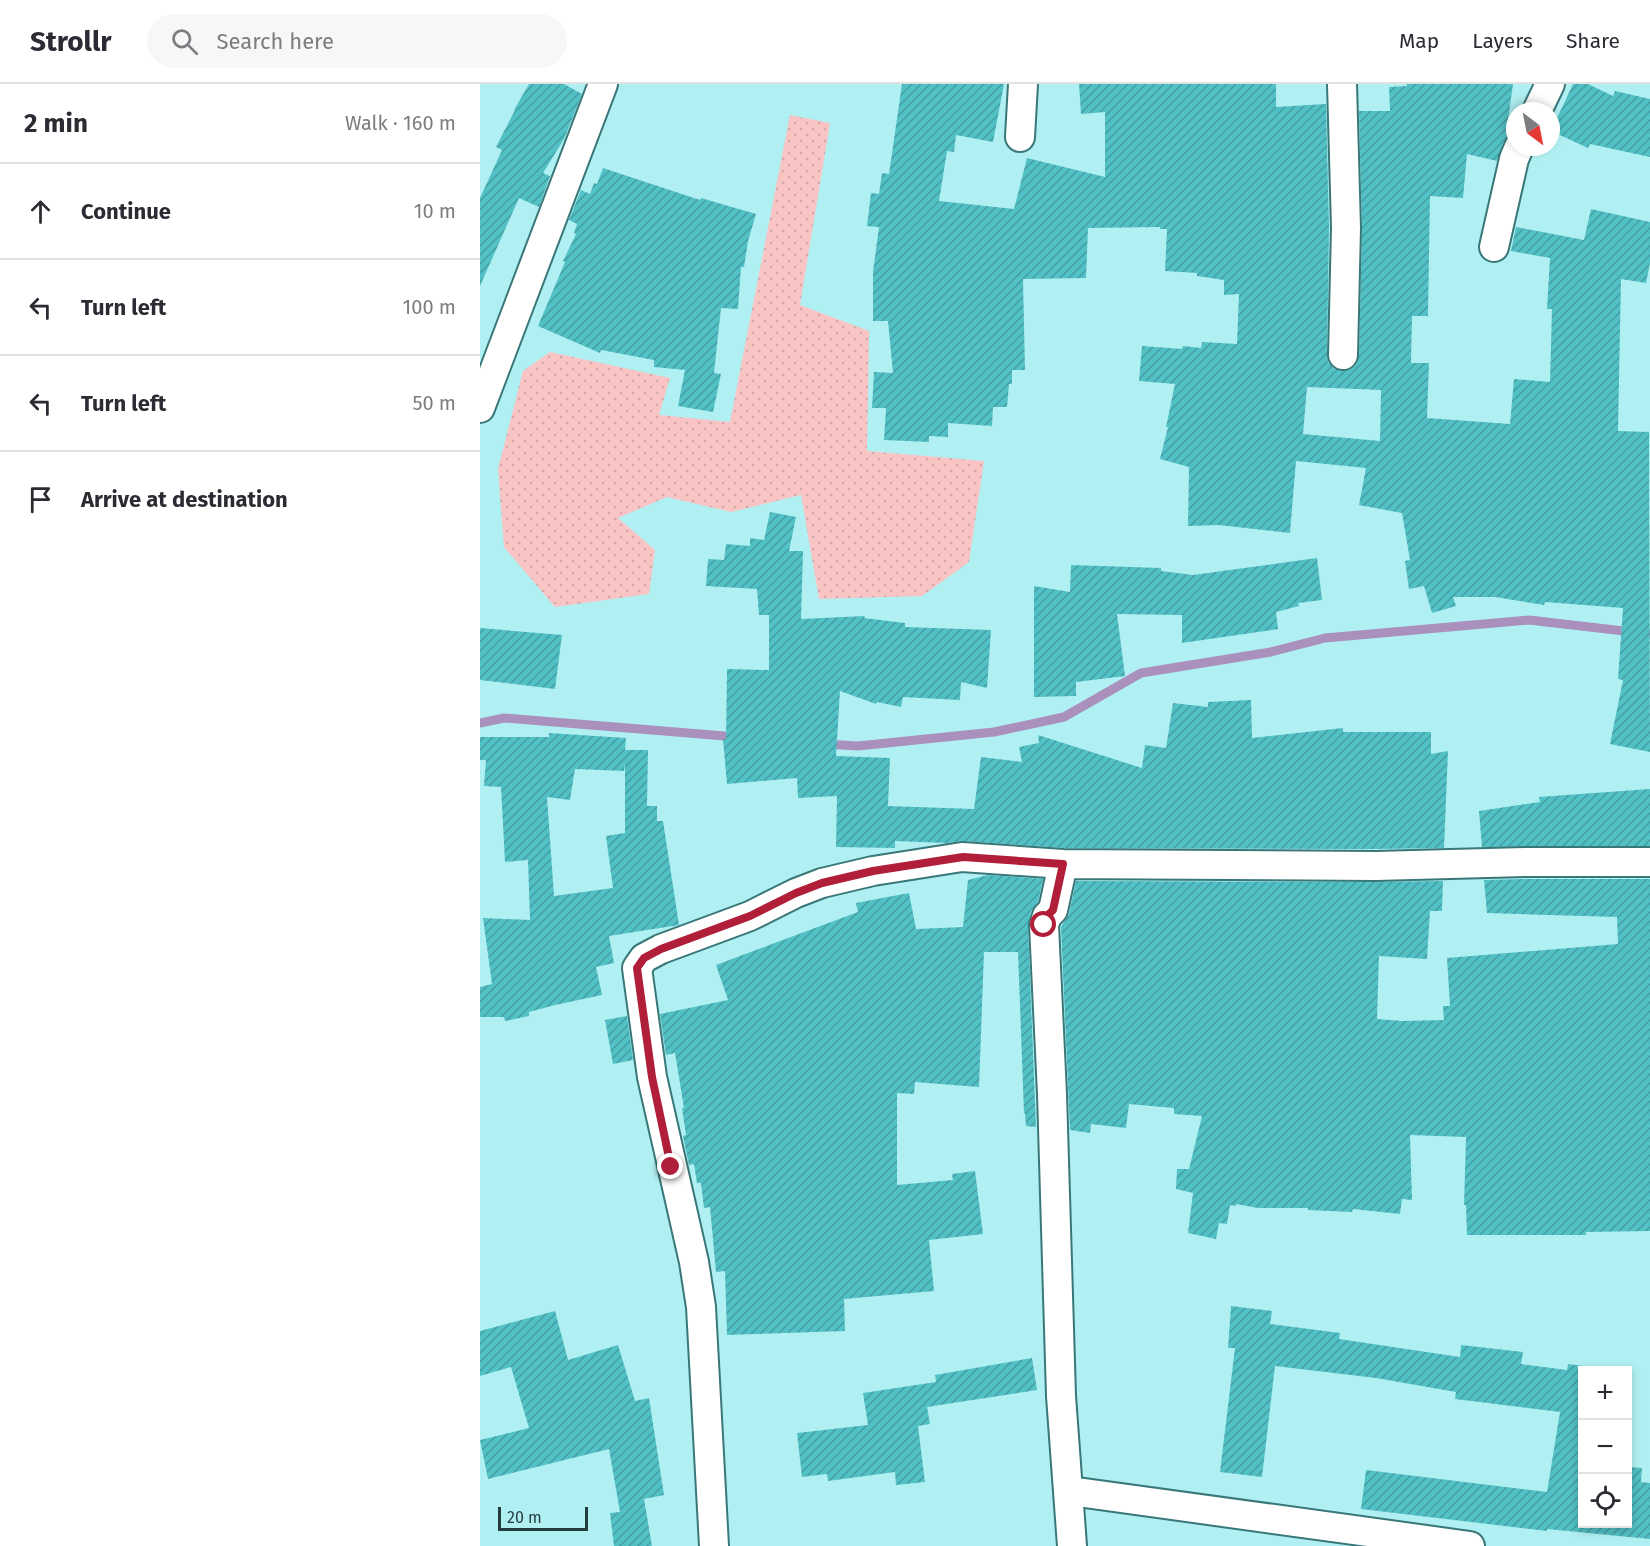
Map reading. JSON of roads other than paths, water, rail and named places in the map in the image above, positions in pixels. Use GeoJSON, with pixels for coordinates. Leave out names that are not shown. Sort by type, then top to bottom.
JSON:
{"type":"FeatureCollection","features":[{"type":"Feature","properties":{"kind":"street"},"geometry":{"type":"LineString","coordinates":[[480,408],[603,84]]}},
{"type":"Feature","properties":{"kind":"street"},"geometry":{"type":"LineString","coordinates":[[1020,137],[1023,84]]}},
{"type":"Feature","properties":{"kind":"street"},"geometry":{"type":"LineString","coordinates":[[1342,84],[1346,228],[1343,355]]}},
{"type":"Feature","properties":{"kind":"street"},"geometry":{"type":"LineString","coordinates":[[1541,102],[1550,84]]}},
{"type":"Feature","properties":{"kind":"street"},"geometry":{"type":"LineString","coordinates":[[1494,247],[1516,156]]}},
{"type":"Feature","properties":{"kind":"street"},"geometry":{"type":"LineString","coordinates":[[714,1546],[701,1307],[692,1252],[652,1077],[637,968],[644,958],[661,949],[750,916],[822,883],[873,871],[963,857],[1063,864],[1376,866],[1525,862],[1650,862]]}},
{"type":"Feature","properties":{"kind":"street"},"geometry":{"type":"LineString","coordinates":[[1063,864],[1053,910],[1047,916],[1044,925],[1053,1094],[1061,1396],[1070,1491],[1072,1546]]}},
{"type":"Feature","properties":{"kind":"street"},"geometry":{"type":"LineString","coordinates":[[1070,1491],[1470,1546]]}},
{"type":"Feature","properties":{"kind":"waterway"},"geometry":{"type":"LineString","coordinates":[[825,744],[858,746],[994,732],[1064,717],[1141,673],[1271,652],[1325,638],[1529,620],[1650,634]]}},
{"type":"Feature","properties":{"kind":"waterway"},"geometry":{"type":"LineString","coordinates":[[480,723],[504,718],[737,737]]}}]}
